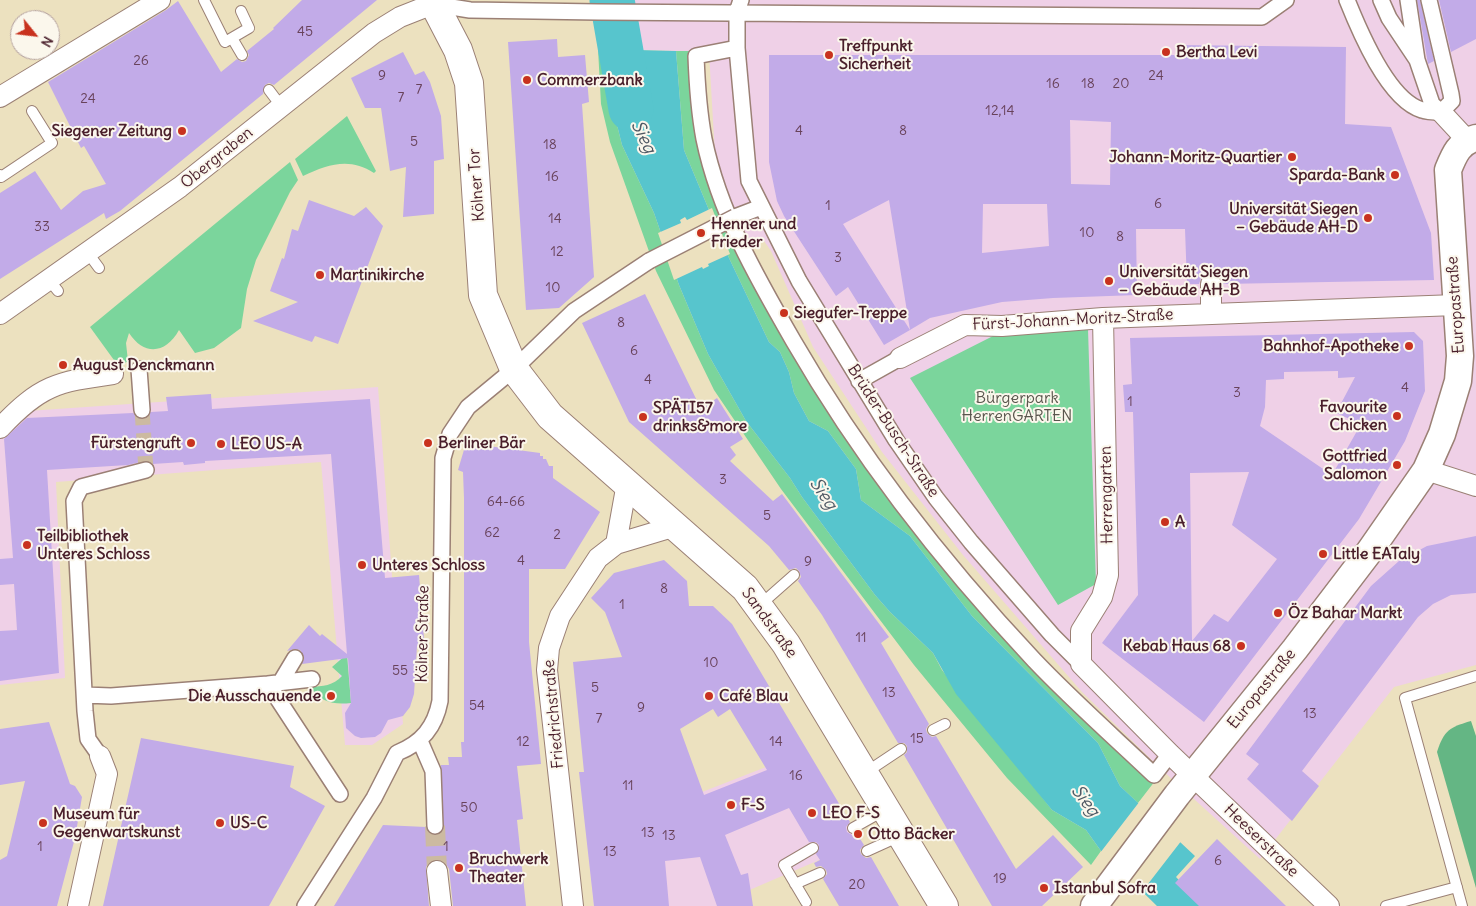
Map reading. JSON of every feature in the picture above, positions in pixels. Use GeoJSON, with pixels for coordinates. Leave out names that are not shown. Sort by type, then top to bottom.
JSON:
{"type":"FeatureCollection","features":[{"type":"Feature","properties":{"kind":"main road","name":"Kölner Tor"},"geometry":{"type":"LineString","coordinates":[[433,2],[458,50],[469,83],[483,294],[514,369]]}},
{"type":"Feature","properties":{"kind":"main road","name":"Sandstraße"},"geometry":{"type":"LineString","coordinates":[[514,369],[550,416],[722,566],[760,605],[786,644],[944,906]]}},
{"type":"Feature","properties":{"kind":"street"},"geometry":{"type":"LineString","coordinates":[[0,97],[160,0]]}},
{"type":"Feature","properties":{"kind":"street"},"geometry":{"type":"LineString","coordinates":[[433,2],[470,10],[692,12],[739,6],[1262,18],[1286,0]]}},
{"type":"Feature","properties":{"kind":"street"},"geometry":{"type":"LineString","coordinates":[[1347,0],[1357,28],[1375,62],[1398,93],[1421,110],[1432,100],[1452,101],[1429,0]]}},
{"type":"Feature","properties":{"kind":"street"},"geometry":{"type":"LineString","coordinates":[[1380,0],[1389,18],[1417,60]]}},
{"type":"Feature","properties":{"kind":"street"},"geometry":{"type":"LineString","coordinates":[[1408,0],[1417,60],[1432,100],[1471,139]]}},
{"type":"Feature","properties":{"kind":"street","name":"Obergraben"},"geometry":{"type":"LineString","coordinates":[[0,314],[54,285],[94,260],[180,187],[374,33],[400,17],[433,2]]}},
{"type":"Feature","properties":{"kind":"street","name":"Brüder-Busch-Straße"},"geometry":{"type":"LineString","coordinates":[[739,6],[737,48],[749,181],[795,283],[910,469],[1052,635],[1170,754],[1185,786]]}},
{"type":"Feature","properties":{"kind":"street"},"geometry":{"type":"LineString","coordinates":[[737,48],[696,56],[698,102],[704,139],[723,203],[742,248],[824,394],[868,460],[919,529],[1036,662],[1154,775],[1170,754]]}},
{"type":"Feature","properties":{"kind":"street","name":"Europastraße"},"geometry":{"type":"LineString","coordinates":[[1099,899],[1185,786],[1301,642],[1369,552],[1426,470],[1442,434],[1458,381],[1460,356],[1448,170],[1455,152],[1471,139]]}},
{"type":"Feature","properties":{"kind":"street","name":"Kölner Straße"},"geometry":{"type":"LineString","coordinates":[[305,906],[374,798],[397,753],[420,741],[427,734],[433,723],[440,701],[443,458],[450,434],[468,407],[514,369],[574,311],[649,261],[735,217],[761,207]]}},
{"type":"Feature","properties":{"kind":"street"},"geometry":{"type":"LineString","coordinates":[[1211,284],[1211,314]]}},
{"type":"Feature","properties":{"kind":"street","name":"Fürst-Johann-Moritz-Straße"},"geometry":{"type":"LineString","coordinates":[[853,378],[900,358],[965,325],[1002,326],[1102,318],[1456,305]]}},
{"type":"Feature","properties":{"kind":"street","name":"Herrengarten"},"geometry":{"type":"LineString","coordinates":[[1081,664],[1081,631],[1091,618],[1102,597],[1108,575],[1102,318]]}},
{"type":"Feature","properties":{"kind":"street"},"geometry":{"type":"LineString","coordinates":[[139,369],[142,410]]}},
{"type":"Feature","properties":{"kind":"street"},"geometry":{"type":"LineString","coordinates":[[0,428],[24,403],[51,386],[73,380],[113,374]]}},
{"type":"Feature","properties":{"kind":"street"},"geometry":{"type":"LineString","coordinates":[[78,906],[107,774],[100,756],[88,739],[74,502],[81,487],[146,470]]}},
{"type":"Feature","properties":{"kind":"street"},"geometry":{"type":"LineString","coordinates":[[1426,470],[1476,486]]}},
{"type":"Feature","properties":{"kind":"street"},"geometry":{"type":"LineString","coordinates":[[616,544],[628,483]]}},
{"type":"Feature","properties":{"kind":"street","name":"Friedrichstraße"},"geometry":{"type":"LineString","coordinates":[[573,906],[547,670],[549,648],[556,624],[571,597],[598,558],[616,544],[676,526]]}},
{"type":"Feature","properties":{"kind":"street"},"geometry":{"type":"LineString","coordinates":[[274,683],[295,658]]}},
{"type":"Feature","properties":{"kind":"street"},"geometry":{"type":"LineString","coordinates":[[85,695],[111,696],[312,679]]}},
{"type":"Feature","properties":{"kind":"street"},"geometry":{"type":"LineString","coordinates":[[274,683],[340,794]]}},
{"type":"Feature","properties":{"kind":"street"},"geometry":{"type":"LineString","coordinates":[[420,741],[433,771],[435,826]]}},
{"type":"Feature","properties":{"kind":"street","name":"Heeserstraße"},"geometry":{"type":"LineString","coordinates":[[1185,786],[1329,906]]}},
{"type":"Feature","properties":{"kind":"street"},"geometry":{"type":"LineString","coordinates":[[437,871],[441,906]]}},
{"type":"Feature","properties":{"kind":"lane"},"geometry":{"type":"LineString","coordinates":[[204,0],[225,42],[249,28],[241,11]]}},
{"type":"Feature","properties":{"kind":"lane"},"geometry":{"type":"LineString","coordinates":[[232,38],[242,55]]}},
{"type":"Feature","properties":{"kind":"lane"},"geometry":{"type":"LineString","coordinates":[[269,90],[281,106]]}},
{"type":"Feature","properties":{"kind":"lane"},"geometry":{"type":"LineString","coordinates":[[0,174],[1,176],[52,143],[32,110]]}},
{"type":"Feature","properties":{"kind":"lane"},"geometry":{"type":"LineString","coordinates":[[760,605],[794,575]]}},
{"type":"Feature","properties":{"kind":"lane"},"geometry":{"type":"LineString","coordinates":[[1462,906],[1405,698],[1476,676]]}},
{"type":"Feature","properties":{"kind":"lane"},"geometry":{"type":"LineString","coordinates":[[933,730],[945,724]]}},
{"type":"Feature","properties":{"kind":"lane"},"geometry":{"type":"LineString","coordinates":[[864,774],[901,749]]}},
{"type":"Feature","properties":{"kind":"lane"},"geometry":{"type":"LineString","coordinates":[[853,828],[886,810]]}},
{"type":"Feature","properties":{"kind":"lane"},"geometry":{"type":"LineString","coordinates":[[867,851],[901,836]]}},
{"type":"Feature","properties":{"kind":"lane"},"geometry":{"type":"LineString","coordinates":[[806,902],[784,865],[813,848]]}},
{"type":"Feature","properties":{"kind":"lane"},"geometry":{"type":"LineString","coordinates":[[795,884],[820,873]]}},
{"type":"Feature","properties":{"kind":"lane"},"geometry":{"type":"LineString","coordinates":[[1386,906],[1457,887]]}},
{"type":"Feature","properties":{"kind":"shaded area"},"geometry":{"type":"Polygon","coordinates":[[[610,0],[1476,0],[1476,665],[1394,687],[1260,859],[1162,770],[1082,692],[963,555],[882,452],[813,347],[771,251],[762,238],[747,246],[715,155],[709,52],[615,49],[610,0]]]}},
{"type":"Feature","properties":{"kind":"shaded area","name":"Unteres Schloss"},"geometry":{"type":"Polygon","coordinates":[[[378,387],[403,724],[372,745],[345,745],[321,462],[56,482],[65,678],[0,685],[0,428],[13,412],[378,387]]]}},
{"type":"Feature","properties":{"kind":"shaded area"},"geometry":{"type":"Polygon","coordinates":[[[807,751],[861,842],[717,904],[717,906],[594,906],[585,820],[679,801],[807,751]]]}},
{"type":"Feature","properties":{"kind":"green space"},"geometry":{"type":"Polygon","coordinates":[[[598,49],[622,145],[654,213],[679,285],[708,354],[746,421],[875,595],[933,653],[942,670],[1052,810],[1086,830],[1101,851],[1091,865],[1007,778],[914,665],[781,489],[714,390],[656,271],[610,142],[601,104],[598,49]]]}},
{"type":"Feature","properties":{"kind":"green space"},"geometry":{"type":"Polygon","coordinates":[[[676,51],[692,51],[693,96],[739,249],[924,538],[1155,781],[1138,803],[1120,786],[1098,743],[972,616],[910,536],[861,500],[856,469],[828,431],[809,421],[794,393],[789,372],[780,352],[769,342],[729,258],[684,150],[676,51]]]}},
{"type":"Feature","properties":{"kind":"green space"},"geometry":{"type":"Polygon","coordinates":[[[347,116],[376,171],[374,173],[356,165],[339,164],[321,168],[303,176],[295,159],[347,116]]]}},
{"type":"Feature","properties":{"kind":"green space"},"geometry":{"type":"Polygon","coordinates":[[[290,162],[298,180],[290,192],[256,260],[247,289],[241,328],[214,348],[195,353],[179,330],[168,344],[155,349],[141,346],[129,333],[126,343],[128,361],[119,367],[90,327],[290,162]]]}},
{"type":"Feature","properties":{"kind":"green space","name":"Bürgerpark HerrenGARTEN"},"geometry":{"type":"Polygon","coordinates":[[[1088,329],[1096,584],[1058,605],[910,378],[995,335],[1088,329]]]}},
{"type":"Feature","properties":{"kind":"green space"},"geometry":{"type":"Polygon","coordinates":[[[347,654],[351,703],[333,703],[323,699],[310,687],[328,685],[339,679],[342,676],[332,667],[347,654]]]}},
{"type":"Feature","properties":{"kind":"green space"},"geometry":{"type":"Polygon","coordinates":[[[1471,721],[1476,736],[1476,888],[1437,752],[1442,739],[1449,730],[1471,721]]]}},
{"type":"Feature","properties":{"kind":"water"},"geometry":{"type":"Polygon","coordinates":[[[598,49],[676,51],[684,150],[729,258],[769,342],[780,352],[789,372],[794,393],[809,421],[828,431],[856,469],[861,500],[910,536],[972,616],[1098,743],[1120,786],[1195,856],[1176,877],[1204,906],[1157,906],[1101,851],[1086,830],[1052,810],[956,694],[933,653],[875,595],[746,421],[708,354],[679,285],[654,213],[622,145],[598,49]]]}},
{"type":"Feature","properties":{"kind":"pier"},"geometry":{"type":"Polygon","coordinates":[[[712,208],[730,254],[708,264],[709,266],[703,269],[702,267],[674,280],[658,233],[681,223],[680,220],[685,217],[687,220],[712,208]]]}},
{"type":"Feature","properties":{"kind":"pier"},"geometry":{"type":"Polygon","coordinates":[[[1140,801],[1182,840],[1141,893],[1100,853],[1140,801]]]}},
{"type":"Feature","properties":{"kind":"building"},"geometry":{"type":"Polygon","coordinates":[[[302,0],[377,0],[274,85],[269,83],[265,85],[263,94],[120,211],[106,219],[104,213],[0,279],[0,193],[35,171],[61,210],[83,191],[106,184],[84,146],[81,148],[48,82],[178,1],[221,72],[237,59],[242,62],[246,61],[249,55],[247,51],[274,29],[302,0]]]}},
{"type":"Feature","properties":{"kind":"building"},"geometry":{"type":"Polygon","coordinates":[[[1417,0],[1420,0],[1434,61],[1428,64],[1417,0]]]}},
{"type":"Feature","properties":{"kind":"building"},"geometry":{"type":"Polygon","coordinates":[[[1439,0],[1476,0],[1476,39],[1451,52],[1439,0]]]}},
{"type":"Feature","properties":{"kind":"building"},"geometry":{"type":"Polygon","coordinates":[[[557,39],[558,57],[585,55],[589,102],[582,104],[594,277],[559,308],[526,310],[508,42],[557,39]]]}},
{"type":"Feature","properties":{"kind":"building"},"geometry":{"type":"Polygon","coordinates":[[[1178,45],[1346,47],[1345,124],[1391,127],[1431,233],[1434,280],[1223,284],[1217,274],[1211,272],[1201,278],[1199,284],[1187,284],[1185,229],[1136,229],[1137,295],[1002,302],[930,318],[910,330],[884,345],[848,287],[836,296],[784,216],[777,201],[769,162],[769,55],[1179,55],[1178,45]],[[1070,120],[1071,184],[1110,185],[1111,122],[1070,120]],[[889,200],[843,224],[910,330],[889,200]],[[983,204],[982,253],[1049,246],[1047,204],[983,204]]]}},
{"type":"Feature","properties":{"kind":"building"},"geometry":{"type":"Polygon","coordinates":[[[403,52],[415,75],[424,71],[430,82],[441,116],[444,159],[434,161],[434,214],[403,217],[406,167],[390,171],[381,108],[365,108],[351,78],[403,52]]]}},
{"type":"Feature","properties":{"kind":"building","name":"Martinikirche"},"geometry":{"type":"Polygon","coordinates":[[[309,200],[354,216],[366,207],[383,226],[338,344],[315,336],[312,342],[253,321],[298,302],[270,291],[282,258],[284,259],[292,229],[298,231],[309,200]]]}},
{"type":"Feature","properties":{"kind":"building"},"geometry":{"type":"Polygon","coordinates":[[[645,294],[701,409],[717,398],[743,439],[730,447],[736,455],[730,461],[773,501],[782,494],[889,637],[881,643],[929,724],[926,729],[927,733],[932,737],[936,736],[1016,869],[1053,835],[1083,867],[1042,906],[992,906],[904,755],[907,752],[907,746],[904,743],[898,743],[822,615],[798,581],[801,577],[799,571],[796,568],[789,570],[769,546],[629,422],[582,323],[645,294]]]}},
{"type":"Feature","properties":{"kind":"building"},"geometry":{"type":"Polygon","coordinates":[[[1414,332],[1423,341],[1425,391],[1405,441],[1359,519],[1204,722],[1102,643],[1138,595],[1133,412],[1125,412],[1123,385],[1132,384],[1130,338],[1414,332]],[[1338,371],[1284,372],[1284,379],[1266,380],[1265,407],[1260,426],[1332,475],[1361,424],[1336,413],[1355,377],[1338,378],[1338,371]],[[1249,472],[1190,473],[1192,641],[1214,614],[1228,622],[1277,559],[1232,525],[1249,472]]]}},
{"type":"Feature","properties":{"kind":"building","name":"Unteres Schloss"},"geometry":{"type":"Polygon","coordinates":[[[211,394],[212,409],[370,399],[385,578],[419,575],[424,639],[421,640],[422,646],[417,646],[414,694],[410,707],[403,716],[388,720],[381,733],[375,737],[361,738],[355,736],[346,728],[345,713],[351,703],[348,658],[302,664],[304,658],[300,650],[287,651],[309,625],[320,636],[322,634],[347,654],[331,454],[205,461],[205,463],[184,465],[183,462],[153,464],[144,461],[128,465],[47,470],[59,673],[0,681],[0,631],[17,630],[14,584],[0,585],[0,559],[13,558],[4,439],[27,418],[133,413],[138,418],[143,419],[151,412],[168,411],[166,397],[211,394]]]}},
{"type":"Feature","properties":{"kind":"building"},"geometry":{"type":"Polygon","coordinates":[[[466,443],[540,453],[540,456],[546,459],[549,466],[553,466],[553,478],[600,512],[565,569],[529,569],[529,642],[541,764],[517,766],[523,819],[517,820],[526,906],[453,906],[449,869],[446,864],[436,859],[426,867],[429,906],[334,906],[383,825],[426,827],[427,831],[435,835],[443,830],[441,765],[449,765],[448,757],[462,757],[461,742],[464,742],[464,498],[463,472],[458,470],[466,443]]]}},
{"type":"Feature","properties":{"kind":"building"},"geometry":{"type":"Polygon","coordinates":[[[1476,536],[1476,593],[1451,595],[1433,604],[1418,617],[1302,771],[1319,786],[1292,821],[1247,779],[1259,764],[1246,754],[1371,586],[1399,561],[1427,546],[1476,536]]]}},
{"type":"Feature","properties":{"kind":"building"},"geometry":{"type":"Polygon","coordinates":[[[664,560],[687,581],[689,606],[713,606],[732,624],[850,822],[846,827],[847,832],[852,835],[857,834],[864,845],[860,850],[861,854],[866,858],[871,857],[899,906],[839,906],[823,879],[827,874],[826,870],[821,866],[816,867],[814,863],[820,860],[816,854],[819,845],[816,842],[809,842],[789,808],[725,835],[741,875],[748,873],[753,906],[717,906],[700,857],[665,861],[669,906],[594,906],[579,772],[584,772],[573,662],[622,657],[605,612],[591,598],[614,573],[664,560]],[[713,709],[680,729],[704,795],[767,770],[730,709],[718,717],[713,709]]]}},
{"type":"Feature","properties":{"kind":"building"},"geometry":{"type":"Polygon","coordinates":[[[49,722],[70,784],[75,786],[82,797],[75,838],[57,906],[0,906],[0,860],[7,856],[25,781],[0,785],[0,729],[49,722]]]}},
{"type":"Feature","properties":{"kind":"building","name":"US-C"},"geometry":{"type":"Polygon","coordinates":[[[141,738],[294,766],[290,787],[325,806],[269,906],[103,906],[141,738]]]}},
{"type":"Feature","properties":{"kind":"building"},"geometry":{"type":"Polygon","coordinates":[[[1217,839],[1286,906],[1199,906],[1175,883],[1217,839]]]}},
{"type":"Feature","properties":{"kind":"waterway","name":"Sieg"},"geometry":{"type":"LineString","coordinates":[[612,0],[631,109]]}},
{"type":"Feature","properties":{"kind":"tunnel"},"geometry":{"type":"LineString","coordinates":[[142,410],[146,470]]}},
{"type":"Feature","properties":{"kind":"tunnel"},"geometry":{"type":"LineString","coordinates":[[435,826],[437,871]]}},
{"type":"Feature","properties":{"kind":"place","name":"Bertha Levi"},"geometry":{"type":"Point","coordinates":[1166,52]}},
{"type":"Feature","properties":{"kind":"place","name":"Treffpunkt Sicherheit"},"geometry":{"type":"Point","coordinates":[829,55]}},
{"type":"Feature","properties":{"kind":"place","name":"Commerzbank"},"geometry":{"type":"Point","coordinates":[527,80]}},
{"type":"Feature","properties":{"kind":"place","name":"Siegener Zeitung"},"geometry":{"type":"Point","coordinates":[182,131]}},
{"type":"Feature","properties":{"kind":"place","name":"Johann-Moritz-Quartier"},"geometry":{"type":"Point","coordinates":[1292,157]}},
{"type":"Feature","properties":{"kind":"place","name":"Sparda-Bank"},"geometry":{"type":"Point","coordinates":[1395,175]}},
{"type":"Feature","properties":{"kind":"place","name":"Universität Siegen – Gebäude AH-D"},"geometry":{"type":"Point","coordinates":[1368,218]}},
{"type":"Feature","properties":{"kind":"place","name":"Henner und Frieder"},"geometry":{"type":"Point","coordinates":[701,233]}},
{"type":"Feature","properties":{"kind":"place","name":"Martinikirche"},"geometry":{"type":"Point","coordinates":[320,275]}},
{"type":"Feature","properties":{"kind":"place","name":"Universität Siegen – Gebäude AH-B"},"geometry":{"type":"Point","coordinates":[1109,281]}},
{"type":"Feature","properties":{"kind":"place","name":"Siegufer-Treppe"},"geometry":{"type":"Point","coordinates":[784,313]}},
{"type":"Feature","properties":{"kind":"place","name":"Bahnhof-Apotheke"},"geometry":{"type":"Point","coordinates":[1409,346]}},
{"type":"Feature","properties":{"kind":"place","name":"August Denckmann"},"geometry":{"type":"Point","coordinates":[63,365]}},
{"type":"Feature","properties":{"kind":"place","name":"Favourite Chicken"},"geometry":{"type":"Point","coordinates":[1397,416]}},
{"type":"Feature","properties":{"kind":"place","name":"SPÄTI57 drinks&more"},"geometry":{"type":"Point","coordinates":[643,417]}},
{"type":"Feature","properties":{"kind":"place","name":"Fürstengruft"},"geometry":{"type":"Point","coordinates":[191,443]}},
{"type":"Feature","properties":{"kind":"place","name":"Berliner Bär"},"geometry":{"type":"Point","coordinates":[428,443]}},
{"type":"Feature","properties":{"kind":"place","name":"LEO US-A"},"geometry":{"type":"Point","coordinates":[221,444]}},
{"type":"Feature","properties":{"kind":"place","name":"Gottfried Salomon"},"geometry":{"type":"Point","coordinates":[1397,465]}},
{"type":"Feature","properties":{"kind":"place","name":"A"},"geometry":{"type":"Point","coordinates":[1165,522]}},
{"type":"Feature","properties":{"kind":"place","name":"Teilbibliothek Unteres Schloss"},"geometry":{"type":"Point","coordinates":[27,545]}},
{"type":"Feature","properties":{"kind":"place","name":"Little EATaly"},"geometry":{"type":"Point","coordinates":[1323,554]}},
{"type":"Feature","properties":{"kind":"place","name":"Unteres Schloss"},"geometry":{"type":"Point","coordinates":[362,565]}},
{"type":"Feature","properties":{"kind":"place","name":"Öz Bahar Markt"},"geometry":{"type":"Point","coordinates":[1278,613]}},
{"type":"Feature","properties":{"kind":"place","name":"Kebab Haus 68"},"geometry":{"type":"Point","coordinates":[1241,646]}},
{"type":"Feature","properties":{"kind":"place","name":"Die Ausschauende"},"geometry":{"type":"Point","coordinates":[331,696]}},
{"type":"Feature","properties":{"kind":"place","name":"Café Blau"},"geometry":{"type":"Point","coordinates":[709,696]}},
{"type":"Feature","properties":{"kind":"place","name":"F-S"},"geometry":{"type":"Point","coordinates":[731,805]}},
{"type":"Feature","properties":{"kind":"place","name":"LEO F-S"},"geometry":{"type":"Point","coordinates":[812,813]}},
{"type":"Feature","properties":{"kind":"place","name":"Museum für Gegenwartskunst"},"geometry":{"type":"Point","coordinates":[43,823]}},
{"type":"Feature","properties":{"kind":"place","name":"US-C"},"geometry":{"type":"Point","coordinates":[220,823]}},
{"type":"Feature","properties":{"kind":"place","name":"Otto Bäcker"},"geometry":{"type":"Point","coordinates":[858,834]}},
{"type":"Feature","properties":{"kind":"place","name":"Bruchwerk Theater"},"geometry":{"type":"Point","coordinates":[459,868]}},
{"type":"Feature","properties":{"kind":"place","name":"Istanbul Sofra"},"geometry":{"type":"Point","coordinates":[1044,888]}}]}
